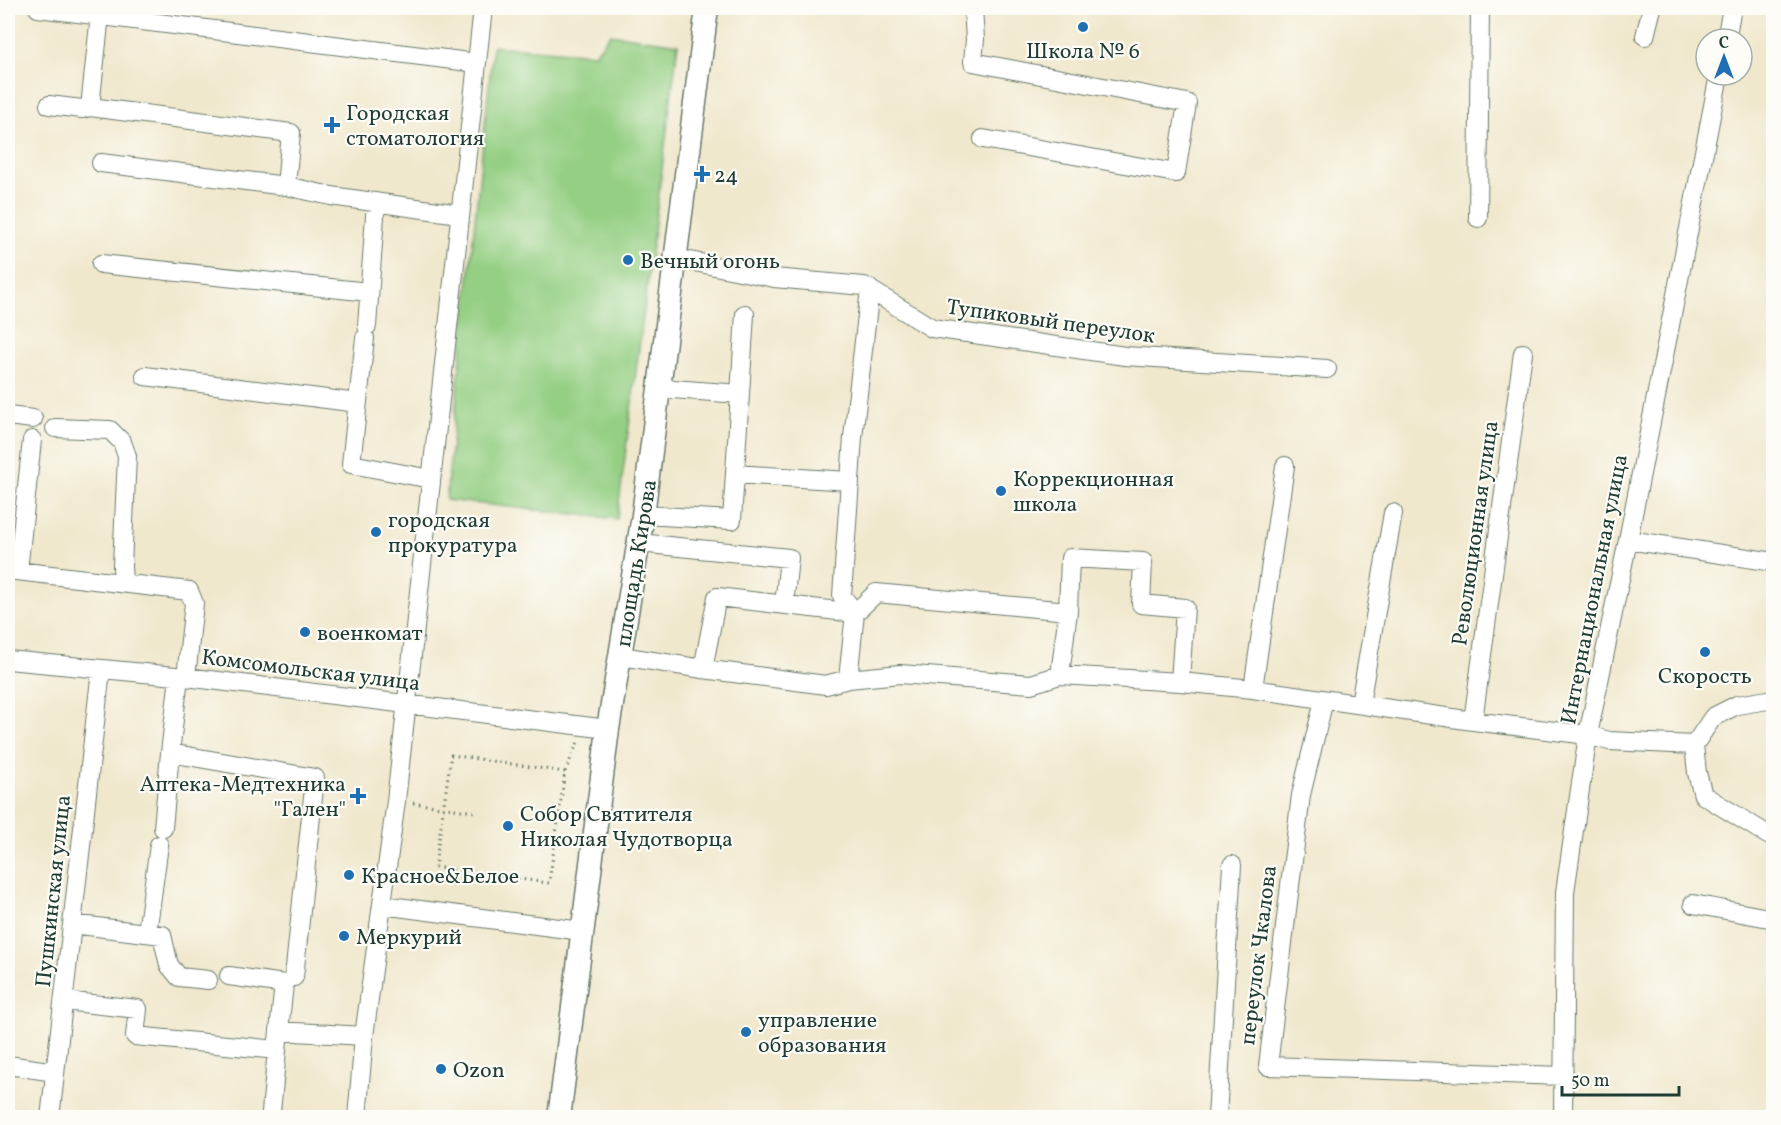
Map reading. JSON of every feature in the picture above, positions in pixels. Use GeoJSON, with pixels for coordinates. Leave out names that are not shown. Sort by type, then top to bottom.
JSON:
{"type":"FeatureCollection","features":[{"type":"Feature","properties":{"kind":"main road","name":"площадь Кирова"},"geometry":{"type":"LineString","coordinates":[[559,1118],[608,729],[643,515],[707,8]]}},
{"type":"Feature","properties":{"kind":"street"},"geometry":{"type":"LineString","coordinates":[[38,8],[477,63]]}},
{"type":"Feature","properties":{"kind":"street"},"geometry":{"type":"LineString","coordinates":[[357,1118],[364,1036],[396,801],[483,8]]}},
{"type":"Feature","properties":{"kind":"street"},"geometry":{"type":"LineString","coordinates":[[973,8],[975,39],[973,62],[1187,103],[1176,173],[984,139]]}},
{"type":"Feature","properties":{"kind":"street"},"geometry":{"type":"LineString","coordinates":[[1478,218],[1480,8]]}},
{"type":"Feature","properties":{"kind":"street"},"geometry":{"type":"LineString","coordinates":[[1645,36],[1652,8]]}},
{"type":"Feature","properties":{"kind":"street"},"geometry":{"type":"LineString","coordinates":[[1728,27],[1732,8]]}},
{"type":"Feature","properties":{"kind":"street"},"geometry":{"type":"LineString","coordinates":[[90,107],[100,15]]}},
{"type":"Feature","properties":{"kind":"street","name":"Интернациональная улица"},"geometry":{"type":"LineString","coordinates":[[1563,1118],[1565,892],[1588,735],[1717,87]]}},
{"type":"Feature","properties":{"kind":"street"},"geometry":{"type":"LineString","coordinates":[[49,105],[82,109],[90,107],[291,133],[286,186]]}},
{"type":"Feature","properties":{"kind":"street"},"geometry":{"type":"LineString","coordinates":[[101,163],[286,186],[331,196],[459,214]]}},
{"type":"Feature","properties":{"kind":"street"},"geometry":{"type":"LineString","coordinates":[[376,202],[366,332],[351,464],[431,479]]}},
{"type":"Feature","properties":{"kind":"street","name":"Тупиковый переулок"},"geometry":{"type":"LineString","coordinates":[[675,258],[774,278],[864,285],[932,328],[1125,356],[1327,369]]}},
{"type":"Feature","properties":{"kind":"street"},"geometry":{"type":"LineString","coordinates":[[101,264],[369,291]]}},
{"type":"Feature","properties":{"kind":"street"},"geometry":{"type":"LineString","coordinates":[[855,613],[842,596],[853,437],[870,289]]}},
{"type":"Feature","properties":{"kind":"street"},"geometry":{"type":"LineString","coordinates":[[643,515],[732,520],[745,314]]}},
{"type":"Feature","properties":{"kind":"street","name":"Революционная улица"},"geometry":{"type":"LineString","coordinates":[[1473,721],[1523,352]]}},
{"type":"Feature","properties":{"kind":"street"},"geometry":{"type":"LineString","coordinates":[[145,376],[358,403]]}},
{"type":"Feature","properties":{"kind":"street"},"geometry":{"type":"LineString","coordinates":[[659,388],[740,394]]}},
{"type":"Feature","properties":{"kind":"street"},"geometry":{"type":"LineString","coordinates":[[8,416],[33,419]]}},
{"type":"Feature","properties":{"kind":"street"},"geometry":{"type":"LineString","coordinates":[[55,428],[110,430],[122,442],[127,456],[123,582]]}},
{"type":"Feature","properties":{"kind":"street"},"geometry":{"type":"LineString","coordinates":[[32,440],[13,571],[189,591],[194,603],[170,753],[147,933]]}},
{"type":"Feature","properties":{"kind":"street"},"geometry":{"type":"LineString","coordinates":[[1254,689],[1285,466]]}},
{"type":"Feature","properties":{"kind":"street"},"geometry":{"type":"LineString","coordinates":[[735,474],[850,481]]}},
{"type":"Feature","properties":{"kind":"street"},"geometry":{"type":"LineString","coordinates":[[1360,704],[1393,513]]}},
{"type":"Feature","properties":{"kind":"street"},"geometry":{"type":"LineString","coordinates":[[1628,540],[1773,562]]}},
{"type":"Feature","properties":{"kind":"street"},"geometry":{"type":"LineString","coordinates":[[639,543],[789,558],[784,605]]}},
{"type":"Feature","properties":{"kind":"street"},"geometry":{"type":"LineString","coordinates":[[1060,675],[1068,611],[1070,558],[1143,562],[1141,604],[1185,608],[1180,682]]}},
{"type":"Feature","properties":{"kind":"street"},"geometry":{"type":"LineString","coordinates":[[848,679],[855,613],[876,593],[1068,611]]}},
{"type":"Feature","properties":{"kind":"street"},"geometry":{"type":"LineString","coordinates":[[703,669],[717,597],[855,613]]}},
{"type":"Feature","properties":{"kind":"street"},"geometry":{"type":"LineString","coordinates":[[621,656],[826,685],[848,679],[900,674],[1031,684],[1060,675],[1180,682],[1254,689],[1473,721],[1588,735],[1609,741],[1694,745]]}},
{"type":"Feature","properties":{"kind":"street","name":"Комсомольская улица"},"geometry":{"type":"LineString","coordinates":[[8,660],[182,677],[608,729]]}},
{"type":"Feature","properties":{"kind":"street","name":"Пушкинская улица"},"geometry":{"type":"LineString","coordinates":[[50,1118],[101,670]]}},
{"type":"Feature","properties":{"kind":"street"},"geometry":{"type":"LineString","coordinates":[[1773,699],[1737,705],[1713,717],[1694,745],[1696,773],[1702,795],[1768,835],[1773,835]]}},
{"type":"Feature","properties":{"kind":"street","name":"переулок Чкалова"},"geometry":{"type":"LineString","coordinates":[[1324,700],[1301,795],[1268,1066],[1565,1076]]}},
{"type":"Feature","properties":{"kind":"street"},"geometry":{"type":"LineString","coordinates":[[170,753],[315,778],[294,977]]}},
{"type":"Feature","properties":{"kind":"street"},"geometry":{"type":"LineString","coordinates":[[1217,1118],[1232,865]]}},
{"type":"Feature","properties":{"kind":"street"},"geometry":{"type":"LineString","coordinates":[[382,904],[582,931]]}},
{"type":"Feature","properties":{"kind":"street"},"geometry":{"type":"LineString","coordinates":[[1693,904],[1773,919]]}},
{"type":"Feature","properties":{"kind":"street"},"geometry":{"type":"LineString","coordinates":[[72,924],[162,935],[169,965],[179,977],[208,980]]}},
{"type":"Feature","properties":{"kind":"street"},"geometry":{"type":"LineString","coordinates":[[229,976],[284,984],[271,1112]]}},
{"type":"Feature","properties":{"kind":"street"},"geometry":{"type":"LineString","coordinates":[[64,1001],[138,1009],[135,1036],[277,1050]]}},
{"type":"Feature","properties":{"kind":"street"},"geometry":{"type":"LineString","coordinates":[[279,1030],[364,1036]]}},
{"type":"Feature","properties":{"kind":"street"},"geometry":{"type":"LineString","coordinates":[[8,1065],[55,1072]]}},
{"type":"Feature","properties":{"kind":"path"},"geometry":{"type":"LineString","coordinates":[[565,772],[451,755],[435,867],[549,883],[565,772],[579,741]]}},
{"type":"Feature","properties":{"kind":"path"},"geometry":{"type":"LineString","coordinates":[[396,801],[475,812]]}},
{"type":"Feature","properties":{"kind":"green space"},"geometry":{"type":"Polygon","coordinates":[[[610,34],[678,44],[617,519],[446,500],[493,46],[595,54],[610,34]]]}},
{"type":"Feature","properties":{"kind":"place","name":"Школа № 6"},"geometry":{"type":"Point","coordinates":[1083,27]}},
{"type":"Feature","properties":{"kind":"place","name":"Городская стоматология"},"geometry":{"type":"Point","coordinates":[332,125]}},
{"type":"Feature","properties":{"kind":"place","name":"24"},"geometry":{"type":"Point","coordinates":[702,174]}},
{"type":"Feature","properties":{"kind":"place","name":"Вечный огонь"},"geometry":{"type":"Point","coordinates":[628,260]}},
{"type":"Feature","properties":{"kind":"place","name":"Коррекционная школа"},"geometry":{"type":"Point","coordinates":[1001,491]}},
{"type":"Feature","properties":{"kind":"place","name":"городская прокуратура"},"geometry":{"type":"Point","coordinates":[376,532]}},
{"type":"Feature","properties":{"kind":"place","name":"военкомат"},"geometry":{"type":"Point","coordinates":[305,632]}},
{"type":"Feature","properties":{"kind":"place","name":"Скорость"},"geometry":{"type":"Point","coordinates":[1705,652]}},
{"type":"Feature","properties":{"kind":"place","name":"Аптека-Медтехника \"Гален\""},"geometry":{"type":"Point","coordinates":[358,796]}},
{"type":"Feature","properties":{"kind":"place","name":"Собор Святителя Николая Чудотворца"},"geometry":{"type":"Point","coordinates":[508,826]}},
{"type":"Feature","properties":{"kind":"place","name":"Красное&Белое"},"geometry":{"type":"Point","coordinates":[349,875]}},
{"type":"Feature","properties":{"kind":"place","name":"Меркурий"},"geometry":{"type":"Point","coordinates":[344,936]}},
{"type":"Feature","properties":{"kind":"place","name":"управление образования"},"geometry":{"type":"Point","coordinates":[746,1032]}},
{"type":"Feature","properties":{"kind":"place","name":"Ozon"},"geometry":{"type":"Point","coordinates":[441,1069]}}]}
